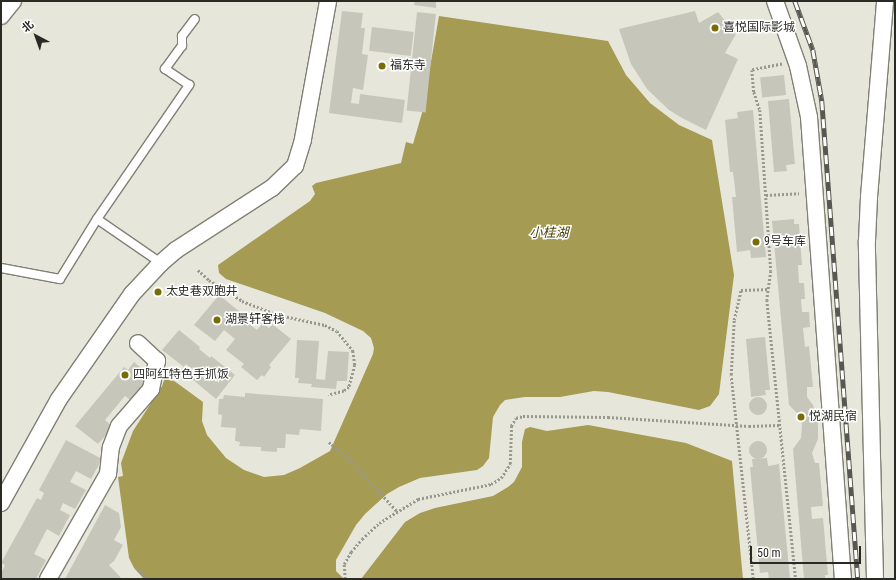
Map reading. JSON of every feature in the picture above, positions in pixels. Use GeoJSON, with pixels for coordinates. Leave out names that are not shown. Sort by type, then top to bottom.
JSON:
{"type":"FeatureCollection","features":[{"type":"Feature","properties":{"kind":"street"},"geometry":{"type":"LineString","coordinates":[[1,16],[13,1]]}},
{"type":"Feature","properties":{"kind":"street"},"geometry":{"type":"LineString","coordinates":[[1,503],[59,400],[128,300],[161,263],[181,246],[272,188],[295,166],[303,140],[328,1]]}},
{"type":"Feature","properties":{"kind":"street"},"geometry":{"type":"LineString","coordinates":[[775,1],[796,62],[809,117],[843,579]]}},
{"type":"Feature","properties":{"kind":"street"},"geometry":{"type":"LineString","coordinates":[[875,579],[868,241],[870,190],[885,1]]}},
{"type":"Feature","properties":{"kind":"street"},"geometry":{"type":"LineString","coordinates":[[48,579],[108,474],[111,447],[119,426],[151,389],[157,361],[138,343]]}},
{"type":"Feature","properties":{"kind":"lane"},"geometry":{"type":"LineString","coordinates":[[1,268],[60,279],[97,219],[189,85],[165,68],[182,46],[182,36],[195,19]]}},
{"type":"Feature","properties":{"kind":"lane"},"geometry":{"type":"LineString","coordinates":[[97,219],[161,263]]}},
{"type":"Feature","properties":{"kind":"path"},"geometry":{"type":"LineString","coordinates":[[796,62],[752,70],[754,92],[760,110],[771,271],[767,300],[796,579]]}},
{"type":"Feature","properties":{"kind":"path"},"geometry":{"type":"LineString","coordinates":[[766,195],[815,192]]}},
{"type":"Feature","properties":{"kind":"path"},"geometry":{"type":"LineString","coordinates":[[198,270],[209,280],[242,301],[279,315],[325,325],[337,332],[353,351],[355,365],[349,387],[344,391],[329,395]]}},
{"type":"Feature","properties":{"kind":"path"},"geometry":{"type":"LineString","coordinates":[[753,579],[735,425],[731,375],[734,320],[741,290],[768,289]]}},
{"type":"Feature","properties":{"kind":"path"},"geometry":{"type":"LineString","coordinates":[[345,579],[344,564],[362,539],[379,523],[418,499],[491,484],[501,478],[510,464],[512,426],[516,418],[523,416],[608,417],[735,425],[780,425]]}},
{"type":"Feature","properties":{"kind":"path"},"geometry":{"type":"LineString","coordinates":[[329,442],[349,459],[398,511]]}},
{"type":"Feature","properties":{"kind":"path"},"geometry":{"type":"LineString","coordinates":[[136,567],[147,579]]}},
{"type":"Feature","properties":{"kind":"water","name":"小桂湖"},"geometry":{"type":"Polygon","coordinates":[[[439,16],[608,41],[626,75],[650,103],[679,125],[712,140],[734,275],[719,394],[710,406],[699,410],[608,392],[594,391],[560,397],[525,397],[505,400],[500,405],[493,417],[489,458],[483,466],[477,470],[420,478],[387,494],[365,514],[356,525],[336,560],[336,571],[344,579],[144,579],[134,568],[129,558],[118,477],[123,476],[121,463],[133,431],[162,386],[166,375],[203,402],[202,421],[207,435],[226,458],[244,470],[264,477],[284,475],[330,451],[373,354],[374,348],[371,338],[363,331],[325,313],[226,279],[219,273],[218,265],[310,201],[315,194],[312,186],[316,183],[401,163],[406,142],[413,144],[422,113],[439,16]]]}},
{"type":"Feature","properties":{"kind":"water"},"geometry":{"type":"Polygon","coordinates":[[[588,425],[686,443],[732,461],[743,579],[361,579],[405,522],[420,513],[435,508],[493,496],[514,482],[522,467],[522,442],[525,429],[530,427],[547,431],[588,425]]]}},
{"type":"Feature","properties":{"kind":"building"},"geometry":{"type":"Polygon","coordinates":[[[415,1],[436,1],[436,8],[414,5],[415,1]]]}},
{"type":"Feature","properties":{"kind":"building"},"geometry":{"type":"Polygon","coordinates":[[[342,11],[363,13],[361,28],[365,28],[362,54],[368,55],[363,90],[353,88],[351,103],[359,104],[360,94],[405,100],[402,123],[329,113],[342,11]]]}},
{"type":"Feature","properties":{"kind":"building"},"geometry":{"type":"Polygon","coordinates":[[[695,11],[699,23],[718,12],[736,34],[725,53],[738,59],[706,130],[669,110],[647,89],[631,64],[619,29],[695,11]]]}},
{"type":"Feature","properties":{"kind":"building"},"geometry":{"type":"Polygon","coordinates":[[[417,12],[436,14],[426,112],[407,110],[417,12]]]}},
{"type":"Feature","properties":{"kind":"building"},"geometry":{"type":"Polygon","coordinates":[[[372,27],[414,32],[411,56],[369,51],[372,27]]]}},
{"type":"Feature","properties":{"kind":"building"},"geometry":{"type":"Polygon","coordinates":[[[784,75],[786,95],[762,97],[760,78],[784,75]]]}},
{"type":"Feature","properties":{"kind":"building"},"geometry":{"type":"Polygon","coordinates":[[[789,99],[795,164],[786,165],[787,171],[774,172],[768,101],[789,99]]]}},
{"type":"Feature","properties":{"kind":"building"},"geometry":{"type":"Polygon","coordinates":[[[753,110],[766,257],[751,258],[750,250],[737,252],[732,197],[736,197],[733,172],[730,172],[725,120],[738,118],[737,112],[753,110]]]}},
{"type":"Feature","properties":{"kind":"building"},"geometry":{"type":"Polygon","coordinates":[[[794,219],[794,224],[799,224],[802,265],[798,265],[799,283],[804,283],[805,299],[801,299],[802,312],[809,312],[810,327],[803,328],[805,347],[809,346],[813,387],[807,387],[807,397],[813,405],[818,423],[818,439],[812,453],[815,463],[819,463],[823,506],[811,507],[812,519],[823,518],[828,575],[825,575],[825,579],[804,579],[793,449],[801,438],[802,425],[798,414],[789,405],[772,221],[794,219]]]}},
{"type":"Feature","properties":{"kind":"building"},"geometry":{"type":"Polygon","coordinates":[[[219,295],[250,320],[248,323],[257,330],[263,323],[269,328],[272,324],[291,339],[269,365],[271,367],[264,377],[262,375],[257,380],[241,367],[244,364],[226,350],[235,339],[224,330],[215,341],[194,325],[219,295]]]}},
{"type":"Feature","properties":{"kind":"building"},"geometry":{"type":"Polygon","coordinates":[[[179,330],[200,347],[199,349],[210,358],[211,356],[235,375],[216,399],[192,379],[197,373],[186,364],[184,367],[162,350],[179,330]]]}},
{"type":"Feature","properties":{"kind":"building"},"geometry":{"type":"Polygon","coordinates":[[[765,337],[770,390],[765,390],[766,395],[751,397],[746,339],[765,337]]]}},
{"type":"Feature","properties":{"kind":"building"},"geometry":{"type":"Polygon","coordinates":[[[297,340],[319,341],[316,379],[325,380],[328,351],[349,352],[347,381],[337,381],[336,389],[311,387],[312,384],[298,383],[299,378],[295,378],[297,340]]]}},
{"type":"Feature","properties":{"kind":"building"},"geometry":{"type":"Polygon","coordinates":[[[134,362],[149,375],[143,383],[147,385],[133,402],[125,396],[105,420],[113,427],[98,444],[75,426],[124,367],[128,370],[134,362]]]}},
{"type":"Feature","properties":{"kind":"building"},"geometry":{"type":"Polygon","coordinates":[[[245,393],[323,399],[321,431],[300,429],[299,435],[286,434],[285,448],[277,448],[277,452],[261,451],[261,447],[239,446],[240,442],[235,441],[236,428],[221,427],[222,415],[218,414],[219,399],[223,399],[224,395],[245,397],[245,393]]]}},
{"type":"Feature","properties":{"kind":"building"},"geometry":{"type":"Polygon","coordinates":[[[758,397],[764,400],[767,406],[764,412],[758,415],[752,412],[749,406],[752,400],[758,397]]]}},
{"type":"Feature","properties":{"kind":"building"},"geometry":{"type":"Polygon","coordinates":[[[66,440],[102,459],[91,479],[76,471],[70,482],[86,490],[75,509],[63,503],[60,510],[70,515],[59,536],[47,529],[34,554],[46,560],[36,579],[1,579],[1,573],[5,565],[1,563],[37,498],[41,500],[44,493],[39,490],[66,440]]]}},
{"type":"Feature","properties":{"kind":"building"},"geometry":{"type":"Polygon","coordinates":[[[758,441],[764,444],[767,450],[764,456],[758,459],[752,456],[749,450],[752,444],[758,441]]]}},
{"type":"Feature","properties":{"kind":"building"},"geometry":{"type":"Polygon","coordinates":[[[767,458],[768,466],[779,464],[790,579],[769,579],[768,572],[760,573],[750,467],[753,467],[752,459],[767,458]]]}},
{"type":"Feature","properties":{"kind":"building"},"geometry":{"type":"Polygon","coordinates":[[[105,505],[119,513],[121,527],[114,540],[123,545],[114,561],[109,565],[122,579],[65,579],[105,505]]]}},
{"type":"Feature","properties":{"kind":"railway"},"geometry":{"type":"LineString","coordinates":[[795,1],[813,50],[822,101],[858,579]]}},
{"type":"Feature","properties":{"kind":"place","name":"喜悦国际影城"},"geometry":{"type":"Point","coordinates":[715,28]}},
{"type":"Feature","properties":{"kind":"place","name":"福东寺"},"geometry":{"type":"Point","coordinates":[382,66]}},
{"type":"Feature","properties":{"kind":"place","name":"9号车库"},"geometry":{"type":"Point","coordinates":[756,242]}},
{"type":"Feature","properties":{"kind":"place","name":"太史巷双胞井"},"geometry":{"type":"Point","coordinates":[158,292]}},
{"type":"Feature","properties":{"kind":"place","name":"湖景轩客栈"},"geometry":{"type":"Point","coordinates":[217,320]}},
{"type":"Feature","properties":{"kind":"place","name":"四阿红特色手抓饭"},"geometry":{"type":"Point","coordinates":[125,375]}},
{"type":"Feature","properties":{"kind":"place","name":"悦湖民宿"},"geometry":{"type":"Point","coordinates":[801,417]}}]}
